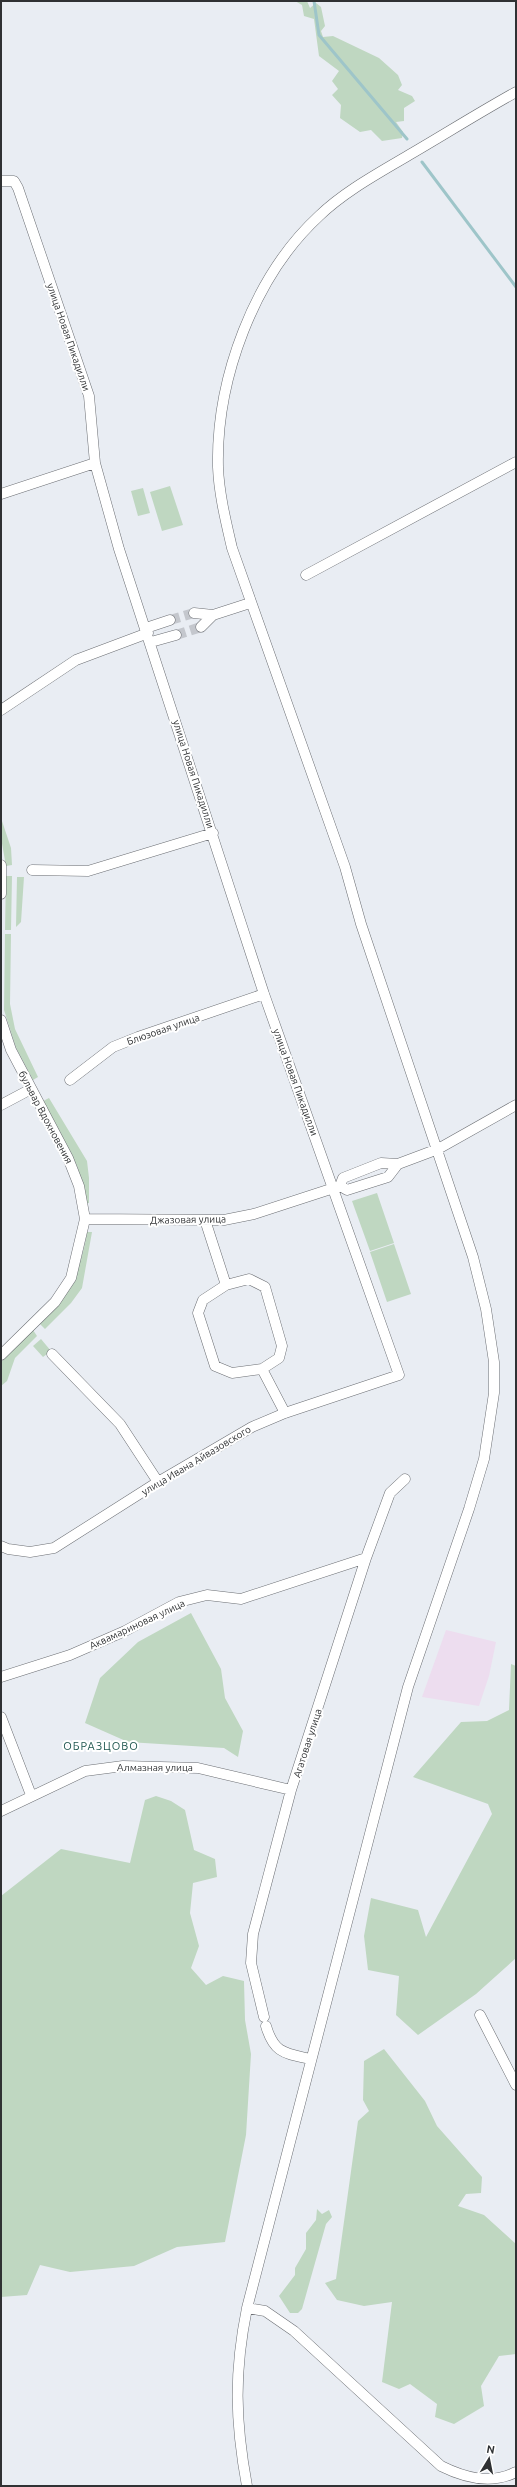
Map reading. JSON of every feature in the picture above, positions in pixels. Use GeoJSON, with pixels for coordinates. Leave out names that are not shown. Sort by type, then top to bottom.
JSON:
{"type":"FeatureCollection","features":[{"type":"Feature","properties":{"kind":"street"},"geometry":{"type":"LineString","coordinates":[[247,2486],[238,2430],[236,2387],[238,2351],[247,2308],[310,2059],[408,1687],[469,1509],[484,1459],[494,1393],[494,1362],[486,1309],[473,1257],[364,932],[345,867],[250,603],[232,548],[222,502],[218,468],[219,434],[225,395],[237,351],[263,287],[278,261],[298,236],[320,214],[389,167],[516,92]]}},
{"type":"Feature","properties":{"kind":"street","name":"улица Новая Пикадилли"},"geometry":{"type":"LineString","coordinates":[[1,181],[14,182],[18,188],[89,396],[95,463],[119,548],[264,994],[337,1187],[399,1375]]}},
{"type":"Feature","properties":{"kind":"street"},"geometry":{"type":"LineString","coordinates":[[306,575],[516,462]]}},
{"type":"Feature","properties":{"kind":"street"},"geometry":{"type":"LineString","coordinates":[[1,494],[95,463]]}},
{"type":"Feature","properties":{"kind":"street"},"geometry":{"type":"LineString","coordinates":[[194,613],[213,615],[250,603]]}},
{"type":"Feature","properties":{"kind":"street"},"geometry":{"type":"LineString","coordinates":[[201,627],[213,615]]}},
{"type":"Feature","properties":{"kind":"street"},"geometry":{"type":"LineString","coordinates":[[1,710],[76,660],[148,634],[170,620]]}},
{"type":"Feature","properties":{"kind":"street"},"geometry":{"type":"LineString","coordinates":[[148,634],[176,635]]}},
{"type":"Feature","properties":{"kind":"street"},"geometry":{"type":"LineString","coordinates":[[32,870],[88,871],[212,833]]}},
{"type":"Feature","properties":{"kind":"street"},"geometry":{"type":"LineString","coordinates":[[1,866],[1,894]]}},
{"type":"Feature","properties":{"kind":"street","name":"Блюзовая улица"},"geometry":{"type":"LineString","coordinates":[[70,1080],[114,1047],[138,1037],[264,994]]}},
{"type":"Feature","properties":{"kind":"street","name":"бульвар Вдохновения"},"geometry":{"type":"LineString","coordinates":[[1,1020],[11,1050],[68,1158],[79,1186],[85,1219],[71,1278],[54,1302],[1,1355]]}},
{"type":"Feature","properties":{"kind":"street"},"geometry":{"type":"LineString","coordinates":[[1,1105],[31,1090]]}},
{"type":"Feature","properties":{"kind":"street"},"geometry":{"type":"LineString","coordinates":[[398,1164],[388,1177],[347,1190],[337,1187],[342,1178],[381,1164],[398,1164],[438,1150],[516,1105]]}},
{"type":"Feature","properties":{"kind":"street","name":"Джазовая улица"},"geometry":{"type":"LineString","coordinates":[[85,1219],[224,1220],[254,1214],[337,1187]]}},
{"type":"Feature","properties":{"kind":"street"},"geometry":{"type":"LineString","coordinates":[[205,1220],[226,1285]]}},
{"type":"Feature","properties":{"kind":"street"},"geometry":{"type":"LineString","coordinates":[[249,1279],[265,1287],[282,1346],[279,1358],[262,1369],[232,1373],[215,1366],[198,1313],[203,1300],[226,1285],[249,1279]]}},
{"type":"Feature","properties":{"kind":"street"},"geometry":{"type":"LineString","coordinates":[[52,1354],[120,1424],[158,1482]]}},
{"type":"Feature","properties":{"kind":"street"},"geometry":{"type":"LineString","coordinates":[[262,1369],[285,1413]]}},
{"type":"Feature","properties":{"kind":"street","name":"улица Ивана Айвазовского"},"geometry":{"type":"LineString","coordinates":[[1,1546],[8,1549],[30,1552],[54,1548],[158,1482],[252,1427],[285,1413],[399,1375]]}},
{"type":"Feature","properties":{"kind":"street","name":"Агатовая улица"},"geometry":{"type":"LineString","coordinates":[[310,2059],[286,2054],[276,2048],[265,2021],[251,1963],[253,1934],[291,1790],[366,1558],[390,1493],[405,1479]]}},
{"type":"Feature","properties":{"kind":"street","name":"Аквамариновая улица"},"geometry":{"type":"LineString","coordinates":[[1,1677],[70,1655],[125,1631],[179,1602],[206,1595],[241,1599],[366,1558]]}},
{"type":"Feature","properties":{"kind":"street"},"geometry":{"type":"LineString","coordinates":[[1,1717],[31,1795]]}},
{"type":"Feature","properties":{"kind":"street","name":"Алмазная улица"},"geometry":{"type":"LineString","coordinates":[[1,1811],[31,1795],[84,1771],[123,1766],[198,1768],[291,1790]]}},
{"type":"Feature","properties":{"kind":"street"},"geometry":{"type":"LineString","coordinates":[[480,2014],[516,2085]]}},
{"type":"Feature","properties":{"kind":"street"},"geometry":{"type":"LineString","coordinates":[[247,2308],[265,2311],[294,2330],[441,2466],[465,2476],[491,2483],[516,2472]]}},
{"type":"Feature","properties":{"kind":"shaded area"},"geometry":{"type":"Polygon","coordinates":[[[446,1630],[496,1642],[489,1676],[479,1706],[422,1697],[446,1630]]]}},
{"type":"Feature","properties":{"kind":"green space"},"geometry":{"type":"Polygon","coordinates":[[[295,1],[307,1],[310,8],[316,3],[321,7],[325,26],[321,31],[323,37],[333,36],[379,58],[398,75],[402,85],[398,90],[412,96],[415,101],[404,108],[404,121],[396,122],[403,132],[402,138],[382,141],[371,130],[360,132],[340,118],[341,105],[332,95],[338,89],[332,81],[339,71],[319,56],[314,19],[304,16],[302,5],[295,1]]]}},
{"type":"Feature","properties":{"kind":"green space"},"geometry":{"type":"Polygon","coordinates":[[[170,486],[183,525],[162,531],[150,492],[170,486]]]}},
{"type":"Feature","properties":{"kind":"green space"},"geometry":{"type":"Polygon","coordinates":[[[143,488],[150,513],[138,516],[131,491],[143,488]]]}},
{"type":"Feature","properties":{"kind":"green space"},"geometry":{"type":"Polygon","coordinates":[[[1,818],[11,848],[12,865],[6,866],[1,838],[1,818]]]}},
{"type":"Feature","properties":{"kind":"green space"},"geometry":{"type":"Polygon","coordinates":[[[6,876],[12,876],[11,930],[5,930],[6,876]]]}},
{"type":"Feature","properties":{"kind":"green space"},"geometry":{"type":"Polygon","coordinates":[[[17,877],[24,877],[21,922],[16,927],[17,877]]]}},
{"type":"Feature","properties":{"kind":"green space"},"geometry":{"type":"Polygon","coordinates":[[[5,934],[11,934],[10,1004],[15,1029],[38,1077],[33,1080],[16,1048],[4,1010],[5,934]]]}},
{"type":"Feature","properties":{"kind":"green space"},"geometry":{"type":"Polygon","coordinates":[[[49,1098],[87,1161],[89,1203],[87,1203],[77,1166],[43,1101],[49,1098]]]}},
{"type":"Feature","properties":{"kind":"green space"},"geometry":{"type":"Polygon","coordinates":[[[377,1193],[394,1243],[370,1251],[352,1201],[377,1193]]]}},
{"type":"Feature","properties":{"kind":"green space"},"geometry":{"type":"Polygon","coordinates":[[[87,1232],[92,1232],[82,1288],[71,1303],[45,1329],[40,1324],[58,1303],[77,1271],[87,1232]]]}},
{"type":"Feature","properties":{"kind":"green space"},"geometry":{"type":"Polygon","coordinates":[[[394,1244],[411,1294],[387,1302],[370,1252],[394,1244]]]}},
{"type":"Feature","properties":{"kind":"green space"},"geometry":{"type":"Polygon","coordinates":[[[33,1330],[37,1336],[15,1358],[7,1381],[1,1386],[1,1362],[33,1330]]]}},
{"type":"Feature","properties":{"kind":"green space"},"geometry":{"type":"Polygon","coordinates":[[[41,1339],[51,1351],[43,1357],[33,1346],[41,1339]]]}},
{"type":"Feature","properties":{"kind":"green space"},"geometry":{"type":"Polygon","coordinates":[[[191,1613],[221,1669],[225,1698],[243,1731],[238,1757],[224,1748],[128,1742],[85,1723],[100,1678],[138,1642],[191,1613]]]}},
{"type":"Feature","properties":{"kind":"green space"},"geometry":{"type":"Polygon","coordinates":[[[511,1664],[516,1666],[516,1958],[476,1994],[418,2035],[396,2015],[399,1976],[368,1970],[364,1936],[371,1898],[418,1910],[426,1937],[492,1814],[488,1804],[413,1777],[461,1722],[487,1721],[509,1710],[511,1664]]]}},
{"type":"Feature","properties":{"kind":"green space"},"geometry":{"type":"Polygon","coordinates":[[[156,1796],[171,1801],[185,1810],[194,1850],[215,1859],[217,1877],[193,1883],[190,1913],[199,1946],[191,1968],[206,1985],[223,1976],[244,1981],[245,2020],[251,2054],[246,2135],[225,2242],[177,2247],[134,2266],[70,2272],[40,2265],[27,2295],[1,2297],[1,1896],[61,1849],[130,1863],[145,1800],[156,1796]]]}},
{"type":"Feature","properties":{"kind":"green space"},"geometry":{"type":"Polygon","coordinates":[[[384,2049],[425,2101],[437,2126],[482,2177],[481,2193],[466,2194],[458,2206],[484,2215],[516,2244],[516,2354],[499,2356],[481,2386],[484,2406],[454,2424],[435,2417],[437,2404],[410,2384],[399,2389],[382,2382],[392,2302],[364,2306],[337,2300],[325,2283],[336,2279],[358,2121],[369,2111],[363,2100],[364,2061],[384,2049]]]}},
{"type":"Feature","properties":{"kind":"green space"},"geometry":{"type":"Polygon","coordinates":[[[317,2209],[322,2214],[329,2210],[332,2217],[326,2224],[302,2309],[298,2313],[290,2313],[279,2296],[295,2275],[295,2268],[306,2249],[306,2233],[316,2220],[317,2209]]]}},
{"type":"Feature","properties":{"kind":"waterway"},"geometry":{"type":"LineString","coordinates":[[314,1],[319,35],[407,139]]}},
{"type":"Feature","properties":{"kind":"waterway"},"geometry":{"type":"LineString","coordinates":[[422,162],[516,287]]}},
{"type":"Feature","properties":{"kind":"tunnel"},"geometry":{"type":"LineString","coordinates":[[170,620],[194,613]]}},
{"type":"Feature","properties":{"kind":"tunnel"},"geometry":{"type":"LineString","coordinates":[[176,635],[201,627]]}},
{"type":"Feature","properties":{"kind":"district","name":"ОБРАЗЦОВО"},"geometry":{"type":"Point","coordinates":[101,1746]}}]}
